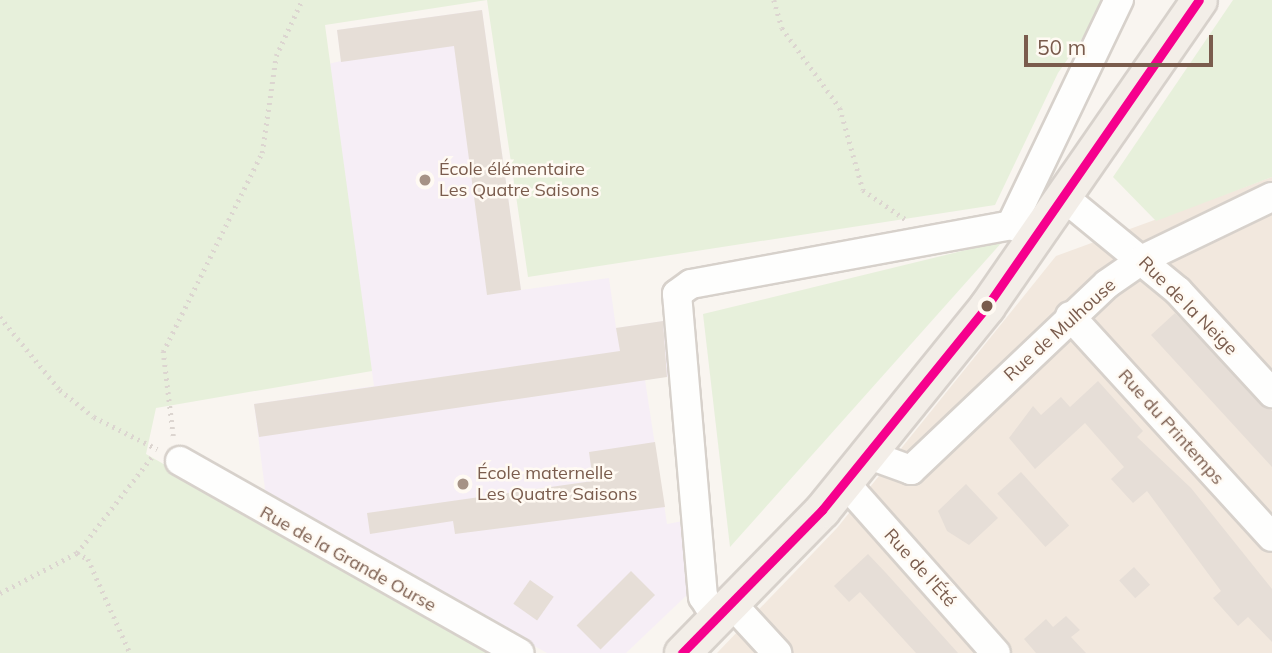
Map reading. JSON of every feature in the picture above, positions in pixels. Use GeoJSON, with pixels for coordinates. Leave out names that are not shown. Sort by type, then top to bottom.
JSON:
{"type":"FeatureCollection","features":[{"type":"Feature","properties":{"kind":"main road"},"geometry":{"type":"LineString","coordinates":[[682,653],[845,483],[1025,231],[1066,200],[1199,0]]}},
{"type":"Feature","properties":{"kind":"street"},"geometry":{"type":"LineString","coordinates":[[777,653],[703,597],[677,294],[691,285],[934,240],[1025,231],[1119,0]]}},
{"type":"Feature","properties":{"kind":"street","name":"Rue de Mulhouse"},"geometry":{"type":"LineString","coordinates":[[867,454],[911,470],[1070,316],[1143,259],[1272,197]]}},
{"type":"Feature","properties":{"kind":"street","name":"Rue de la Neige"},"geometry":{"type":"LineString","coordinates":[[1066,200],[1143,259],[1272,393]]}},
{"type":"Feature","properties":{"kind":"street","name":"Rue du Printemps"},"geometry":{"type":"LineString","coordinates":[[1070,316],[1272,537]]}},
{"type":"Feature","properties":{"kind":"street","name":"Rue de la Grande Ourse"},"geometry":{"type":"LineString","coordinates":[[168,455],[519,653]]}},
{"type":"Feature","properties":{"kind":"street","name":"Rue de l'Été"},"geometry":{"type":"LineString","coordinates":[[845,483],[996,653]]}},
{"type":"Feature","properties":{"kind":"path"},"geometry":{"type":"LineString","coordinates":[[0,593],[77,553],[168,455],[173,437],[163,352],[262,153],[276,56],[302,0]]}},
{"type":"Feature","properties":{"kind":"path"},"geometry":{"type":"LineString","coordinates":[[774,0],[782,28],[840,108],[863,190],[934,240]]}},
{"type":"Feature","properties":{"kind":"path"},"geometry":{"type":"LineString","coordinates":[[0,317],[60,390],[94,417],[168,455]]}},
{"type":"Feature","properties":{"kind":"path"},"geometry":{"type":"LineString","coordinates":[[77,553],[88,559],[130,653]]}},
{"type":"Feature","properties":{"kind":"shaded area"},"geometry":{"type":"Polygon","coordinates":[[[482,10],[521,290],[609,278],[616,328],[663,321],[671,376],[645,380],[667,524],[683,521],[689,593],[626,653],[547,653],[266,497],[254,404],[374,386],[328,64],[341,61],[337,30],[482,10]]]}},
{"type":"Feature","properties":{"kind":"shaded area"},"geometry":{"type":"Polygon","coordinates":[[[1272,177],[1272,653],[717,653],[837,528],[1056,256],[1272,177]]]}},
{"type":"Feature","properties":{"kind":"green space"},"geometry":{"type":"Polygon","coordinates":[[[0,0],[487,0],[325,25],[372,371],[156,408],[146,454],[495,653],[0,653],[0,0]]]}},
{"type":"Feature","properties":{"kind":"green space"},"geometry":{"type":"Polygon","coordinates":[[[487,0],[1108,1],[1058,73],[995,205],[528,277],[487,0]]]}},
{"type":"Feature","properties":{"kind":"green space"},"geometry":{"type":"Polygon","coordinates":[[[1233,0],[1272,0],[1272,177],[1156,221],[1113,177],[1233,0]]]}},
{"type":"Feature","properties":{"kind":"green space"},"geometry":{"type":"Polygon","coordinates":[[[1003,241],[730,547],[703,314],[1003,241]]]}},
{"type":"Feature","properties":{"kind":"building"},"geometry":{"type":"Polygon","coordinates":[[[482,10],[521,290],[487,295],[454,46],[341,62],[337,30],[482,10]]]}},
{"type":"Feature","properties":{"kind":"building"},"geometry":{"type":"Polygon","coordinates":[[[1175,313],[1272,411],[1272,467],[1151,335],[1175,313]]]}},
{"type":"Feature","properties":{"kind":"building"},"geometry":{"type":"Polygon","coordinates":[[[663,321],[667,377],[259,437],[254,404],[620,351],[616,328],[663,321]]]}},
{"type":"Feature","properties":{"kind":"building"},"geometry":{"type":"Polygon","coordinates":[[[1098,381],[1143,431],[1137,437],[1191,488],[1272,589],[1272,642],[1248,617],[1238,626],[1213,598],[1221,591],[1147,491],[1133,503],[1111,479],[1124,467],[1085,423],[1035,469],[1009,438],[1033,406],[1041,415],[1061,397],[1070,407],[1098,381]]]}},
{"type":"Feature","properties":{"kind":"building"},"geometry":{"type":"Polygon","coordinates":[[[655,442],[665,507],[455,534],[453,521],[370,534],[367,513],[593,481],[589,452],[655,442]]]}},
{"type":"Feature","properties":{"kind":"building"},"geometry":{"type":"Polygon","coordinates":[[[1021,472],[1069,526],[1045,547],[997,493],[1021,472]]]}},
{"type":"Feature","properties":{"kind":"building"},"geometry":{"type":"Polygon","coordinates":[[[966,484],[998,518],[969,545],[947,531],[938,511],[966,484]]]}},
{"type":"Feature","properties":{"kind":"building"},"geometry":{"type":"Polygon","coordinates":[[[868,554],[958,653],[916,653],[860,592],[849,602],[834,586],[868,554]]]}},
{"type":"Feature","properties":{"kind":"building"},"geometry":{"type":"Polygon","coordinates":[[[1134,567],[1150,585],[1135,598],[1119,580],[1134,567]]]}},
{"type":"Feature","properties":{"kind":"building"},"geometry":{"type":"Polygon","coordinates":[[[631,571],[655,595],[601,649],[577,625],[631,571]]]}},
{"type":"Feature","properties":{"kind":"building"},"geometry":{"type":"Polygon","coordinates":[[[530,580],[554,597],[537,620],[513,604],[530,580]]]}},
{"type":"Feature","properties":{"kind":"building"},"geometry":{"type":"Polygon","coordinates":[[[1066,616],[1080,630],[1071,637],[1086,653],[1036,653],[1024,639],[1046,619],[1053,627],[1066,616]]]}},
{"type":"Feature","properties":{"kind":"transit line"},"geometry":{"type":"LineString","coordinates":[[682,653],[822,510],[987,306],[1199,0]]}},
{"type":"Feature","properties":{"kind":"place","name":"École élémentaire Les Quatre Saisons"},"geometry":{"type":"Point","coordinates":[425,180]}},
{"type":"Feature","properties":{"kind":"place","name":"École maternelle Les Quatre Saisons"},"geometry":{"type":"Point","coordinates":[463,484]}}]}
